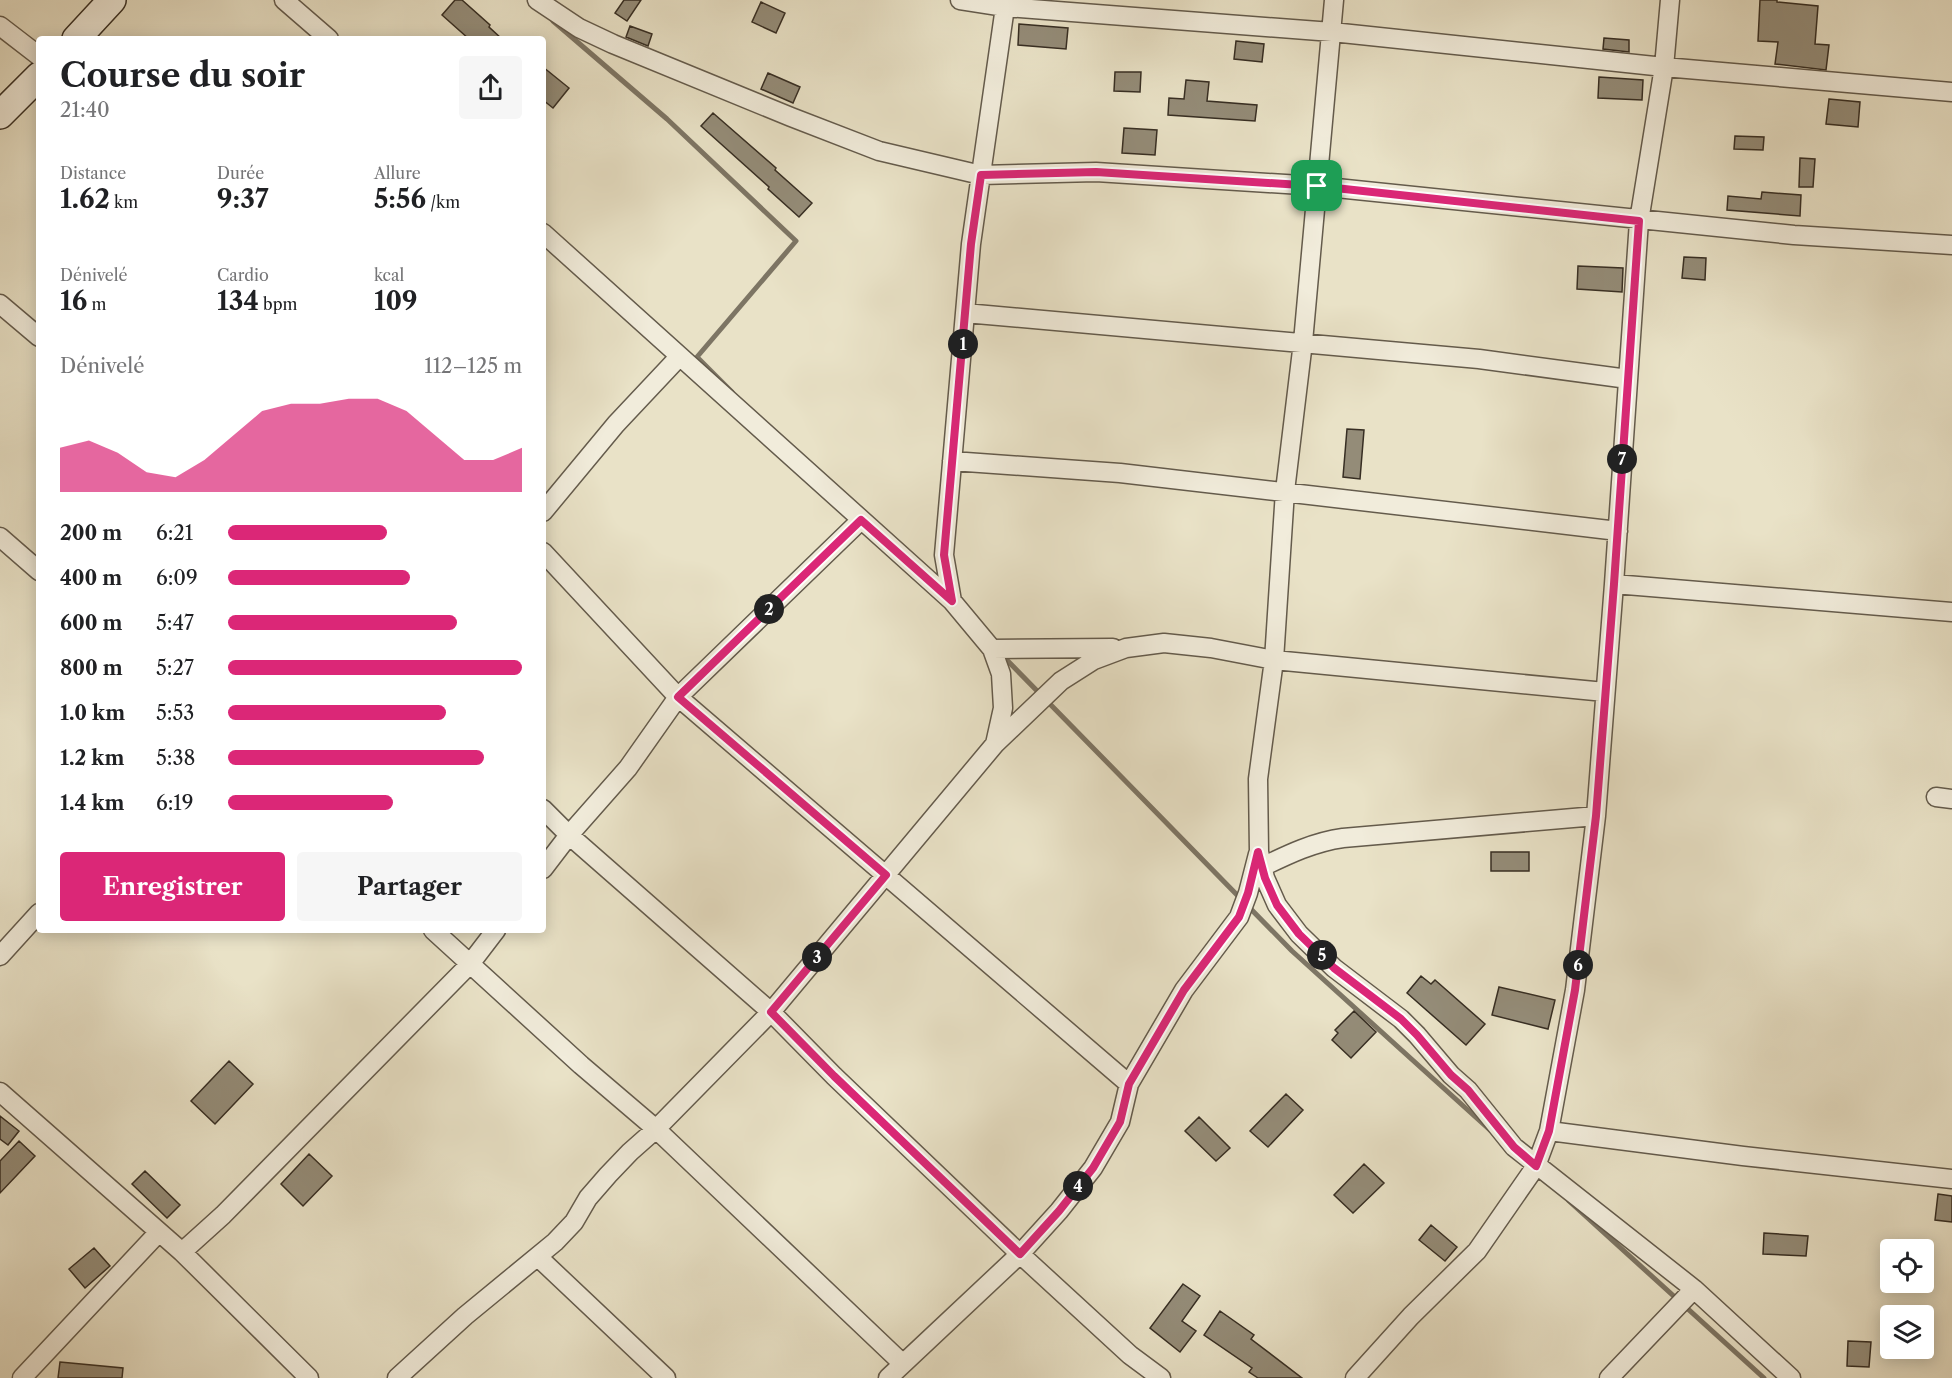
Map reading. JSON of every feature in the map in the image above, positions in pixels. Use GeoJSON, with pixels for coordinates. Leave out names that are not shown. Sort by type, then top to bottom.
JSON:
{"type":"FeatureCollection","features":[{"type":"Feature","properties":{"kind":"main road"},"geometry":{"type":"LineString","coordinates":[[79,36],[112,0]]}},
{"type":"Feature","properties":{"kind":"main road"},"geometry":{"type":"LineString","coordinates":[[0,115],[36,76]]}},
{"type":"Feature","properties":{"kind":"street"},"geometry":{"type":"LineString","coordinates":[[284,0],[326,36]]}},
{"type":"Feature","properties":{"kind":"street"},"geometry":{"type":"LineString","coordinates":[[537,0],[579,28],[791,117],[879,151],[981,175],[1096,172],[1317,186],[1794,236],[1952,245]]}},
{"type":"Feature","properties":{"kind":"street"},"geometry":{"type":"LineString","coordinates":[[960,0],[1332,32],[1664,67],[1952,92]]}},
{"type":"Feature","properties":{"kind":"street"},"geometry":{"type":"LineString","coordinates":[[1334,0],[1303,342],[1285,491],[1274,660],[1258,779],[1261,860],[1277,905],[1299,934],[1334,968],[1401,1019],[1451,1075],[1468,1090],[1514,1147],[1694,1290],[1791,1378]]}},
{"type":"Feature","properties":{"kind":"street"},"geometry":{"type":"LineString","coordinates":[[1355,1378],[1411,1316],[1477,1251],[1536,1166],[1549,1131],[1575,990],[1596,816],[1639,221],[1664,67],[1670,0]]}},
{"type":"Feature","properties":{"kind":"street"},"geometry":{"type":"LineString","coordinates":[[952,601],[944,555],[971,244],[1006,3]]}},
{"type":"Feature","properties":{"kind":"street"},"geometry":{"type":"LineString","coordinates":[[0,26],[36,74]]}},
{"type":"Feature","properties":{"kind":"street"},"geometry":{"type":"LineString","coordinates":[[546,236],[952,601],[992,649],[1001,674],[1003,708],[995,744]]}},
{"type":"Feature","properties":{"kind":"street"},"geometry":{"type":"LineString","coordinates":[[0,304],[36,334]]}},
{"type":"Feature","properties":{"kind":"street"},"geometry":{"type":"LineString","coordinates":[[965,313],[1479,359],[1628,379]]}},
{"type":"Feature","properties":{"kind":"street"},"geometry":{"type":"LineString","coordinates":[[546,508],[616,424],[679,357]]}},
{"type":"Feature","properties":{"kind":"street"},"geometry":{"type":"LineString","coordinates":[[952,461],[1120,473],[1617,531]]}},
{"type":"Feature","properties":{"kind":"street"},"geometry":{"type":"LineString","coordinates":[[546,865],[569,835],[628,768],[678,697],[861,520]]}},
{"type":"Feature","properties":{"kind":"street"},"geometry":{"type":"LineString","coordinates":[[0,537],[36,563]]}},
{"type":"Feature","properties":{"kind":"street"},"geometry":{"type":"LineString","coordinates":[[546,555],[678,697],[1129,1084]]}},
{"type":"Feature","properties":{"kind":"street"},"geometry":{"type":"LineString","coordinates":[[1614,584],[1952,612]]}},
{"type":"Feature","properties":{"kind":"street"},"geometry":{"type":"LineString","coordinates":[[992,649],[1126,648],[1164,643],[1211,648],[1274,660],[1605,692]]}},
{"type":"Feature","properties":{"kind":"street"},"geometry":{"type":"LineString","coordinates":[[397,1378],[465,1316],[538,1257],[574,1222],[588,1198],[608,1175],[771,1012],[995,744],[1061,681],[1094,660],[1126,648]]}},
{"type":"Feature","properties":{"kind":"street"},"geometry":{"type":"LineString","coordinates":[[546,812],[569,835],[771,1012],[834,1076],[1020,1254],[1130,1355],[1161,1378]]}},
{"type":"Feature","properties":{"kind":"street"},"geometry":{"type":"LineString","coordinates":[[1261,860],[1313,844],[1343,838],[1596,816]]}},
{"type":"Feature","properties":{"kind":"street"},"geometry":{"type":"LineString","coordinates":[[888,1378],[1020,1254],[1059,1211],[1093,1168],[1120,1122],[1129,1084],[1184,990],[1239,917],[1261,860]]}},
{"type":"Feature","properties":{"kind":"street"},"geometry":{"type":"LineString","coordinates":[[0,956],[36,916]]}},
{"type":"Feature","properties":{"kind":"street"},"geometry":{"type":"LineString","coordinates":[[436,933],[581,1065],[656,1129],[902,1363]]}},
{"type":"Feature","properties":{"kind":"street"},"geometry":{"type":"LineString","coordinates":[[182,1252],[223,1215],[470,964],[494,933]]}},
{"type":"Feature","properties":{"kind":"street"},"geometry":{"type":"LineString","coordinates":[[0,1092],[182,1252],[309,1378]]}},
{"type":"Feature","properties":{"kind":"street"},"geometry":{"type":"LineString","coordinates":[[1549,1131],[1743,1156],[1952,1179]]}},
{"type":"Feature","properties":{"kind":"street"},"geometry":{"type":"LineString","coordinates":[[22,1378],[159,1233]]}},
{"type":"Feature","properties":{"kind":"street"},"geometry":{"type":"LineString","coordinates":[[538,1257],[666,1378]]}},
{"type":"Feature","properties":{"kind":"street"},"geometry":{"type":"LineString","coordinates":[[1609,1378],[1694,1290]]}},
{"type":"Feature","properties":{"kind":"building"},"geometry":{"type":"Polygon","coordinates":[[[455,0],[462,0],[499,36],[466,36],[442,15],[455,0]]]}},
{"type":"Feature","properties":{"kind":"building"},"geometry":{"type":"Polygon","coordinates":[[[624,0],[641,0],[627,21],[615,13],[624,0]]]}},
{"type":"Feature","properties":{"kind":"building"},"geometry":{"type":"Polygon","coordinates":[[[1760,0],[1818,6],[1815,44],[1829,45],[1826,70],[1775,64],[1778,42],[1758,41],[1760,0]]]}},
{"type":"Feature","properties":{"kind":"building"},"geometry":{"type":"Polygon","coordinates":[[[761,2],[785,13],[776,33],[752,22],[761,2]]]}},
{"type":"Feature","properties":{"kind":"building"},"geometry":{"type":"Polygon","coordinates":[[[1019,24],[1068,28],[1066,49],[1018,45],[1019,24]]]}},
{"type":"Feature","properties":{"kind":"building"},"geometry":{"type":"Polygon","coordinates":[[[630,26],[652,34],[648,46],[626,37],[630,26]]]}},
{"type":"Feature","properties":{"kind":"building"},"geometry":{"type":"Polygon","coordinates":[[[1604,38],[1629,40],[1629,52],[1603,49],[1604,38]]]}},
{"type":"Feature","properties":{"kind":"building"},"geometry":{"type":"Polygon","coordinates":[[[1236,41],[1264,44],[1262,62],[1234,59],[1236,41]]]}},
{"type":"Feature","properties":{"kind":"building"},"geometry":{"type":"Polygon","coordinates":[[[546,69],[569,88],[553,108],[546,102],[546,69]]]}},
{"type":"Feature","properties":{"kind":"building"},"geometry":{"type":"Polygon","coordinates":[[[1115,72],[1141,72],[1140,92],[1114,91],[1115,72]]]}},
{"type":"Feature","properties":{"kind":"building"},"geometry":{"type":"Polygon","coordinates":[[[768,73],[800,87],[793,103],[761,89],[768,73]]]}},
{"type":"Feature","properties":{"kind":"building"},"geometry":{"type":"Polygon","coordinates":[[[1599,77],[1643,80],[1642,100],[1598,98],[1599,77]]]}},
{"type":"Feature","properties":{"kind":"building"},"geometry":{"type":"Polygon","coordinates":[[[1186,80],[1209,82],[1207,101],[1257,105],[1255,121],[1168,115],[1169,98],[1184,99],[1186,80]]]}},
{"type":"Feature","properties":{"kind":"building"},"geometry":{"type":"Polygon","coordinates":[[[1829,99],[1860,102],[1858,127],[1826,124],[1829,99]]]}},
{"type":"Feature","properties":{"kind":"building"},"geometry":{"type":"Polygon","coordinates":[[[713,113],[812,203],[799,217],[701,126],[713,113]]]}},
{"type":"Feature","properties":{"kind":"building"},"geometry":{"type":"Polygon","coordinates":[[[1124,128],[1157,130],[1155,155],[1122,153],[1124,128]]]}},
{"type":"Feature","properties":{"kind":"building"},"geometry":{"type":"Polygon","coordinates":[[[1735,136],[1764,137],[1763,150],[1734,149],[1735,136]]]}},
{"type":"Feature","properties":{"kind":"building"},"geometry":{"type":"Polygon","coordinates":[[[1800,158],[1815,159],[1813,187],[1799,187],[1800,158]]]}},
{"type":"Feature","properties":{"kind":"building"},"geometry":{"type":"Polygon","coordinates":[[[1762,192],[1801,195],[1800,216],[1727,210],[1728,196],[1761,199],[1762,192]]]}},
{"type":"Feature","properties":{"kind":"building"},"geometry":{"type":"Polygon","coordinates":[[[1684,257],[1706,258],[1705,280],[1682,278],[1684,257]]]}},
{"type":"Feature","properties":{"kind":"building"},"geometry":{"type":"Polygon","coordinates":[[[1578,266],[1623,268],[1622,292],[1577,289],[1578,266]]]}},
{"type":"Feature","properties":{"kind":"building"},"geometry":{"type":"Polygon","coordinates":[[[1347,429],[1364,430],[1360,479],[1343,477],[1347,429]]]}},
{"type":"Feature","properties":{"kind":"building"},"geometry":{"type":"Polygon","coordinates":[[[1491,852],[1529,852],[1529,871],[1491,871],[1491,852]]]}},
{"type":"Feature","properties":{"kind":"building"},"geometry":{"type":"Polygon","coordinates":[[[1421,976],[1431,984],[1435,980],[1485,1024],[1466,1045],[1407,993],[1421,976]]]}},
{"type":"Feature","properties":{"kind":"building"},"geometry":{"type":"Polygon","coordinates":[[[1499,987],[1555,1000],[1548,1029],[1492,1015],[1499,987]]]}},
{"type":"Feature","properties":{"kind":"building"},"geometry":{"type":"Polygon","coordinates":[[[1354,1011],[1376,1032],[1351,1058],[1332,1040],[1338,1033],[1335,1030],[1354,1011]]]}},
{"type":"Feature","properties":{"kind":"building"},"geometry":{"type":"Polygon","coordinates":[[[229,1061],[253,1084],[215,1124],[191,1101],[229,1061]]]}},
{"type":"Feature","properties":{"kind":"building"},"geometry":{"type":"Polygon","coordinates":[[[1286,1094],[1303,1110],[1268,1147],[1250,1131],[1286,1094]]]}},
{"type":"Feature","properties":{"kind":"building"},"geometry":{"type":"Polygon","coordinates":[[[0,1116],[19,1131],[8,1145],[0,1139],[0,1116]]]}},
{"type":"Feature","properties":{"kind":"building"},"geometry":{"type":"Polygon","coordinates":[[[1199,1117],[1230,1148],[1216,1161],[1185,1131],[1199,1117]]]}},
{"type":"Feature","properties":{"kind":"building"},"geometry":{"type":"Polygon","coordinates":[[[19,1141],[35,1156],[0,1193],[0,1161],[19,1141]]]}},
{"type":"Feature","properties":{"kind":"building"},"geometry":{"type":"Polygon","coordinates":[[[309,1154],[332,1176],[303,1206],[281,1184],[309,1154]]]}},
{"type":"Feature","properties":{"kind":"building"},"geometry":{"type":"Polygon","coordinates":[[[1364,1164],[1384,1183],[1353,1213],[1334,1195],[1364,1164]]]}},
{"type":"Feature","properties":{"kind":"building"},"geometry":{"type":"Polygon","coordinates":[[[145,1171],[180,1205],[167,1218],[132,1184],[145,1171]]]}},
{"type":"Feature","properties":{"kind":"building"},"geometry":{"type":"Polygon","coordinates":[[[1938,1194],[1952,1196],[1952,1222],[1935,1220],[1938,1194]]]}},
{"type":"Feature","properties":{"kind":"building"},"geometry":{"type":"Polygon","coordinates":[[[1431,1225],[1457,1247],[1445,1261],[1419,1240],[1431,1225]]]}},
{"type":"Feature","properties":{"kind":"building"},"geometry":{"type":"Polygon","coordinates":[[[1764,1233],[1808,1236],[1806,1256],[1763,1254],[1764,1233]]]}},
{"type":"Feature","properties":{"kind":"building"},"geometry":{"type":"Polygon","coordinates":[[[94,1248],[110,1266],[85,1288],[69,1269],[94,1248]]]}},
{"type":"Feature","properties":{"kind":"building"},"geometry":{"type":"Polygon","coordinates":[[[1183,1284],[1200,1296],[1182,1321],[1196,1331],[1180,1352],[1150,1328],[1183,1284]]]}},
{"type":"Feature","properties":{"kind":"building"},"geometry":{"type":"Polygon","coordinates":[[[1220,1311],[1254,1335],[1251,1339],[1302,1378],[1258,1378],[1249,1372],[1252,1368],[1204,1335],[1220,1311]]]}},
{"type":"Feature","properties":{"kind":"building"},"geometry":{"type":"Polygon","coordinates":[[[1848,1341],[1871,1342],[1869,1367],[1847,1366],[1848,1341]]]}},
{"type":"Feature","properties":{"kind":"building"},"geometry":{"type":"Polygon","coordinates":[[[60,1362],[123,1368],[122,1378],[58,1378],[60,1362]]]}},
{"type":"Feature","properties":{"kind":"waterway"},"geometry":{"type":"LineString","coordinates":[[553,21],[667,119],[796,241],[697,357],[732,392]]}},
{"type":"Feature","properties":{"kind":"waterway"},"geometry":{"type":"LineString","coordinates":[[1001,654],[1292,951],[1491,1131]]}},
{"type":"Feature","properties":{"kind":"waterway"},"geometry":{"type":"LineString","coordinates":[[1569,1201],[1764,1378]]}},
{"type":"Feature","properties":{"kind":"route"},"geometry":{"type":"LineString","coordinates":[[1096,172],[1317,186],[1639,221],[1596,816],[1575,990],[1549,1131],[1536,1166],[1514,1147],[1468,1090],[1451,1075],[1401,1019],[1334,968],[1299,934],[1277,905],[1265,878],[1258,852],[1248,893],[1239,917],[1184,990],[1129,1084],[1120,1122],[1093,1168],[1059,1211],[1020,1254],[834,1076],[771,1012],[886,875],[678,697],[861,520],[952,601],[944,555],[971,244],[981,175],[1096,172]]}}]}
